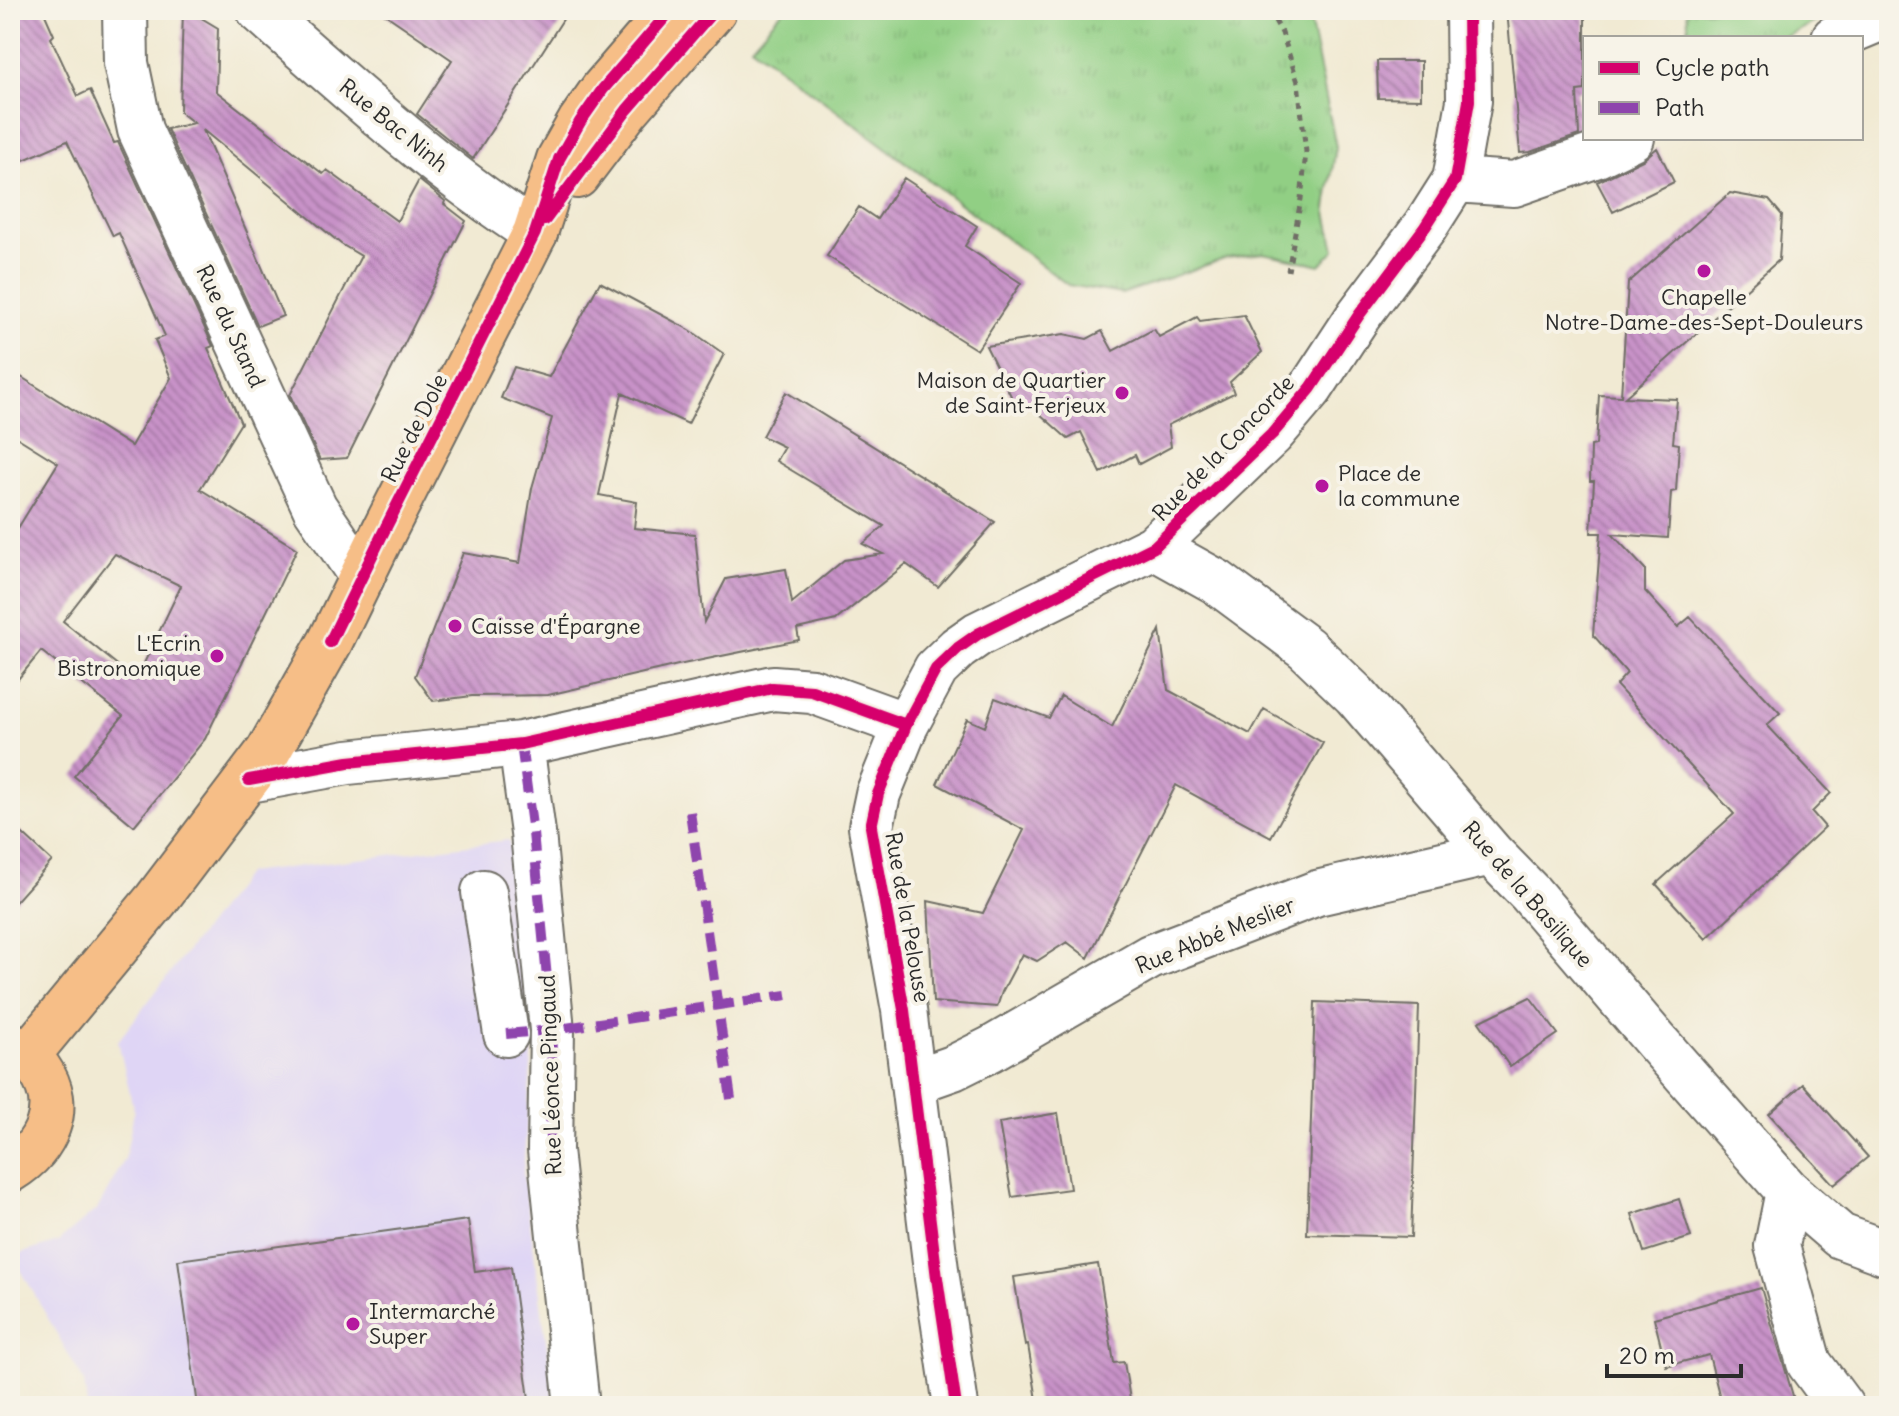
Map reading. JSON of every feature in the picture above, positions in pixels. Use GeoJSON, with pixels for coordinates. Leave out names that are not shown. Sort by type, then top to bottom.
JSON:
{"type":"FeatureCollection","features":[{"type":"Feature","properties":{"kind":"main road","name":"Rue de Dole"},"geometry":{"type":"LineString","coordinates":[[19,1050],[156,900],[268,752],[330,642],[535,233],[559,159],[603,89],[671,10]]}},
{"type":"Feature","properties":{"kind":"main road","name":"Rue de Dole"},"geometry":{"type":"LineString","coordinates":[[535,233],[627,110],[714,10]]}},
{"type":"Feature","properties":{"kind":"main road"},"geometry":{"type":"LineString","coordinates":[[10,1170],[25,1161],[40,1144],[48,1126],[51,1107],[48,1088],[40,1070],[19,1050]]}},
{"type":"Feature","properties":{"kind":"street","name":"Rue du Stand"},"geometry":{"type":"LineString","coordinates":[[125,10],[126,63],[140,130],[315,508],[362,577]]}},
{"type":"Feature","properties":{"kind":"street","name":"Rue Bac Ninh"},"geometry":{"type":"LineString","coordinates":[[259,10],[396,130],[535,233]]}},
{"type":"Feature","properties":{"kind":"street","name":"Rue de la Concorde"},"geometry":{"type":"LineString","coordinates":[[906,725],[936,669],[968,641],[1154,547],[1272,434],[1311,388],[1455,180],[1469,101],[1468,10]]}},
{"type":"Feature","properties":{"kind":"street"},"geometry":{"type":"LineString","coordinates":[[1839,36],[1889,15]]}},
{"type":"Feature","properties":{"kind":"street"},"geometry":{"type":"LineString","coordinates":[[1455,180],[1514,184],[1597,155],[1628,140]]}},
{"type":"Feature","properties":{"kind":"street","name":"Rue de la Basilique"},"geometry":{"type":"LineString","coordinates":[[1154,547],[1217,582],[1306,648],[1355,695],[1788,1191],[1840,1236],[1889,1254]]}},
{"type":"Feature","properties":{"kind":"street"},"geometry":{"type":"LineString","coordinates":[[249,780],[348,762],[521,744],[773,688],[812,691],[906,725]]}},
{"type":"Feature","properties":{"kind":"street","name":"Rue de la Pelouse"},"geometry":{"type":"LineString","coordinates":[[906,725],[878,794],[871,827],[904,1010],[956,1406]]}},
{"type":"Feature","properties":{"kind":"street","name":"Rue Léonce Pingaud"},"geometry":{"type":"LineString","coordinates":[[521,744],[552,1030],[550,1150],[577,1406]]}},
{"type":"Feature","properties":{"kind":"street","name":"Rue Abbé Meslier"},"geometry":{"type":"LineString","coordinates":[[913,1082],[953,1068],[991,1049],[1150,957],[1317,893],[1491,853]]}},
{"type":"Feature","properties":{"kind":"street"},"geometry":{"type":"LineString","coordinates":[[484,892],[506,1034]]}},
{"type":"Feature","properties":{"kind":"street"},"geometry":{"type":"LineString","coordinates":[[1788,1191],[1777,1246],[1809,1363],[1841,1406]]}},
{"type":"Feature","properties":{"kind":"path"},"geometry":{"type":"LineString","coordinates":[[1269,10],[1282,33],[1298,82],[1306,152],[1288,271]]}},
{"type":"Feature","properties":{"kind":"shaded area"},"geometry":{"type":"Polygon","coordinates":[[[509,840],[536,1004],[523,1172],[555,1406],[87,1406],[84,1382],[13,1256],[58,1242],[98,1208],[125,1159],[134,1112],[118,1041],[247,873],[509,840]]]}},
{"type":"Feature","properties":{"kind":"green space"},"geometry":{"type":"Polygon","coordinates":[[[783,10],[1308,10],[1336,147],[1326,208],[1335,250],[1320,265],[1263,253],[1227,258],[1122,294],[1068,285],[751,46],[783,10]]]}},
{"type":"Feature","properties":{"kind":"green space"},"geometry":{"type":"Polygon","coordinates":[[[1687,10],[1839,10],[1787,36],[1689,36],[1687,10]]]}},
{"type":"Feature","properties":{"kind":"building"},"geometry":{"type":"Polygon","coordinates":[[[10,10],[43,10],[54,35],[51,38],[78,96],[90,90],[114,143],[118,142],[213,346],[208,348],[241,423],[200,489],[297,549],[205,739],[134,826],[74,776],[123,716],[41,651],[10,689],[10,541],[58,463],[10,433],[10,370],[131,446],[171,378],[155,340],[165,336],[119,233],[113,236],[67,141],[10,166],[10,10]],[[115,554],[63,621],[136,680],[181,586],[115,554]]]}},
{"type":"Feature","properties":{"kind":"building"},"geometry":{"type":"Polygon","coordinates":[[[183,10],[218,28],[216,91],[323,174],[327,170],[397,221],[419,180],[466,221],[347,458],[320,460],[290,395],[361,256],[341,244],[203,130],[283,316],[258,326],[167,129],[194,123],[180,112],[183,10]]]}},
{"type":"Feature","properties":{"kind":"building"},"geometry":{"type":"Polygon","coordinates":[[[379,10],[569,10],[473,159],[417,114],[452,60],[379,10]]]}},
{"type":"Feature","properties":{"kind":"building"},"geometry":{"type":"Polygon","coordinates":[[[1507,10],[1585,10],[1583,90],[1577,91],[1579,135],[1520,153],[1507,10]]]}},
{"type":"Feature","properties":{"kind":"building"},"geometry":{"type":"Polygon","coordinates":[[[1377,61],[1421,61],[1421,99],[1378,98],[1377,61]]]}},
{"type":"Feature","properties":{"kind":"building"},"geometry":{"type":"Polygon","coordinates":[[[1657,148],[1674,182],[1613,212],[1597,182],[1643,160],[1657,148]]]}},
{"type":"Feature","properties":{"kind":"building"},"geometry":{"type":"Polygon","coordinates":[[[904,178],[977,226],[965,246],[1021,283],[977,350],[827,256],[859,207],[877,219],[904,178]]]}},
{"type":"Feature","properties":{"kind":"building"},"geometry":{"type":"Polygon","coordinates":[[[1730,193],[1769,200],[1782,215],[1779,260],[1625,397],[1677,399],[1673,443],[1679,444],[1676,491],[1671,492],[1668,538],[1612,534],[1645,569],[1645,591],[1678,627],[1690,617],[1780,713],[1767,725],[1831,793],[1812,812],[1825,827],[1706,939],[1656,884],[1734,814],[1616,685],[1627,673],[1593,635],[1601,533],[1591,533],[1594,481],[1590,481],[1591,446],[1596,445],[1599,395],[1621,396],[1628,283],[1730,193]]]}},
{"type":"Feature","properties":{"kind":"building"},"geometry":{"type":"Polygon","coordinates":[[[600,282],[690,330],[724,354],[688,424],[622,393],[599,495],[637,502],[634,528],[695,534],[704,622],[726,579],[786,569],[792,603],[844,560],[883,554],[863,544],[884,526],[776,461],[784,447],[762,436],[786,392],[995,522],[938,587],[906,564],[836,620],[797,629],[799,640],[548,695],[472,696],[433,701],[415,676],[463,553],[520,563],[532,488],[552,418],[501,398],[514,367],[549,377],[600,282]]]}},
{"type":"Feature","properties":{"kind":"building","name":"Maison de Quartier de Saint-Ferjeux"},"geometry":{"type":"Polygon","coordinates":[[[1244,315],[1262,352],[1230,382],[1234,393],[1168,425],[1171,447],[1139,464],[1135,455],[1101,473],[1081,432],[1068,439],[1030,405],[1018,410],[986,346],[1064,334],[1087,339],[1102,331],[1113,351],[1154,329],[1159,337],[1197,317],[1200,321],[1244,315]]]}},
{"type":"Feature","properties":{"kind":"building"},"geometry":{"type":"Polygon","coordinates":[[[1160,630],[1168,690],[1250,734],[1264,709],[1323,743],[1271,837],[1176,785],[1088,958],[1067,942],[1037,961],[1022,954],[997,1007],[933,1002],[928,901],[983,913],[1024,830],[937,784],[967,719],[985,727],[995,698],[1049,718],[1061,696],[1112,727],[1160,630]]]}},
{"type":"Feature","properties":{"kind":"building"},"geometry":{"type":"Polygon","coordinates":[[[10,822],[52,861],[10,908],[10,822]]]}},
{"type":"Feature","properties":{"kind":"building"},"geometry":{"type":"Polygon","coordinates":[[[1530,997],[1558,1034],[1510,1067],[1479,1022],[1530,997]]]}},
{"type":"Feature","properties":{"kind":"building"},"geometry":{"type":"Polygon","coordinates":[[[1315,1002],[1419,1006],[1411,1237],[1307,1234],[1315,1002]]]}},
{"type":"Feature","properties":{"kind":"building"},"geometry":{"type":"Polygon","coordinates":[[[1803,1084],[1868,1157],[1834,1185],[1769,1114],[1803,1084]]]}},
{"type":"Feature","properties":{"kind":"building"},"geometry":{"type":"Polygon","coordinates":[[[1058,1113],[1070,1189],[1012,1197],[999,1123],[1058,1113]]]}},
{"type":"Feature","properties":{"kind":"building"},"geometry":{"type":"Polygon","coordinates":[[[1679,1199],[1691,1237],[1644,1252],[1632,1214],[1679,1199]]]}},
{"type":"Feature","properties":{"kind":"building","name":"Intermarché Super"},"geometry":{"type":"Polygon","coordinates":[[[468,1220],[475,1272],[511,1267],[530,1406],[198,1406],[178,1260],[468,1220]]]}},
{"type":"Feature","properties":{"kind":"building"},"geometry":{"type":"Polygon","coordinates":[[[1098,1264],[1114,1363],[1124,1362],[1131,1406],[1038,1406],[1014,1277],[1098,1264]]]}},
{"type":"Feature","properties":{"kind":"building"},"geometry":{"type":"Polygon","coordinates":[[[1761,1288],[1796,1406],[1722,1406],[1709,1355],[1666,1366],[1654,1318],[1761,1288]]]}},
{"type":"Feature","properties":{"kind":"marked path"},"geometry":{"type":"LineString","coordinates":[[521,744],[552,1030],[550,1150]]}},
{"type":"Feature","properties":{"kind":"marked path"},"geometry":{"type":"LineString","coordinates":[[690,812],[732,1106]]}},
{"type":"Feature","properties":{"kind":"marked path"},"geometry":{"type":"LineString","coordinates":[[506,1034],[787,995]]}},
{"type":"Feature","properties":{"kind":"cycle path"},"geometry":{"type":"LineString","coordinates":[[330,642],[535,233],[559,159],[603,89],[671,10]]}},
{"type":"Feature","properties":{"kind":"cycle path"},"geometry":{"type":"LineString","coordinates":[[545,220],[627,110],[714,10]]}},
{"type":"Feature","properties":{"kind":"cycle path"},"geometry":{"type":"LineString","coordinates":[[956,1406],[904,1010],[871,827],[878,794],[906,725],[936,669],[958,648],[978,634],[1154,547],[1272,434],[1311,388],[1455,180],[1469,101],[1468,10]]}},
{"type":"Feature","properties":{"kind":"cycle path"},"geometry":{"type":"LineString","coordinates":[[249,780],[348,762],[521,744],[773,688],[812,691],[906,725]]}},
{"type":"Feature","properties":{"kind":"place","name":"Chapelle Notre-Dame-des-Sept-Douleurs"},"geometry":{"type":"Point","coordinates":[1704,271]}},
{"type":"Feature","properties":{"kind":"place","name":"Maison de Quartier de Saint-Ferjeux"},"geometry":{"type":"Point","coordinates":[1122,393]}},
{"type":"Feature","properties":{"kind":"place","name":"Place de la commune"},"geometry":{"type":"Point","coordinates":[1322,486]}},
{"type":"Feature","properties":{"kind":"place","name":"Caisse d'Épargne"},"geometry":{"type":"Point","coordinates":[455,626]}},
{"type":"Feature","properties":{"kind":"place","name":"L'Ecrin Bistronomique"},"geometry":{"type":"Point","coordinates":[217,656]}},
{"type":"Feature","properties":{"kind":"place","name":"Intermarché Super"},"geometry":{"type":"Point","coordinates":[353,1324]}}]}
